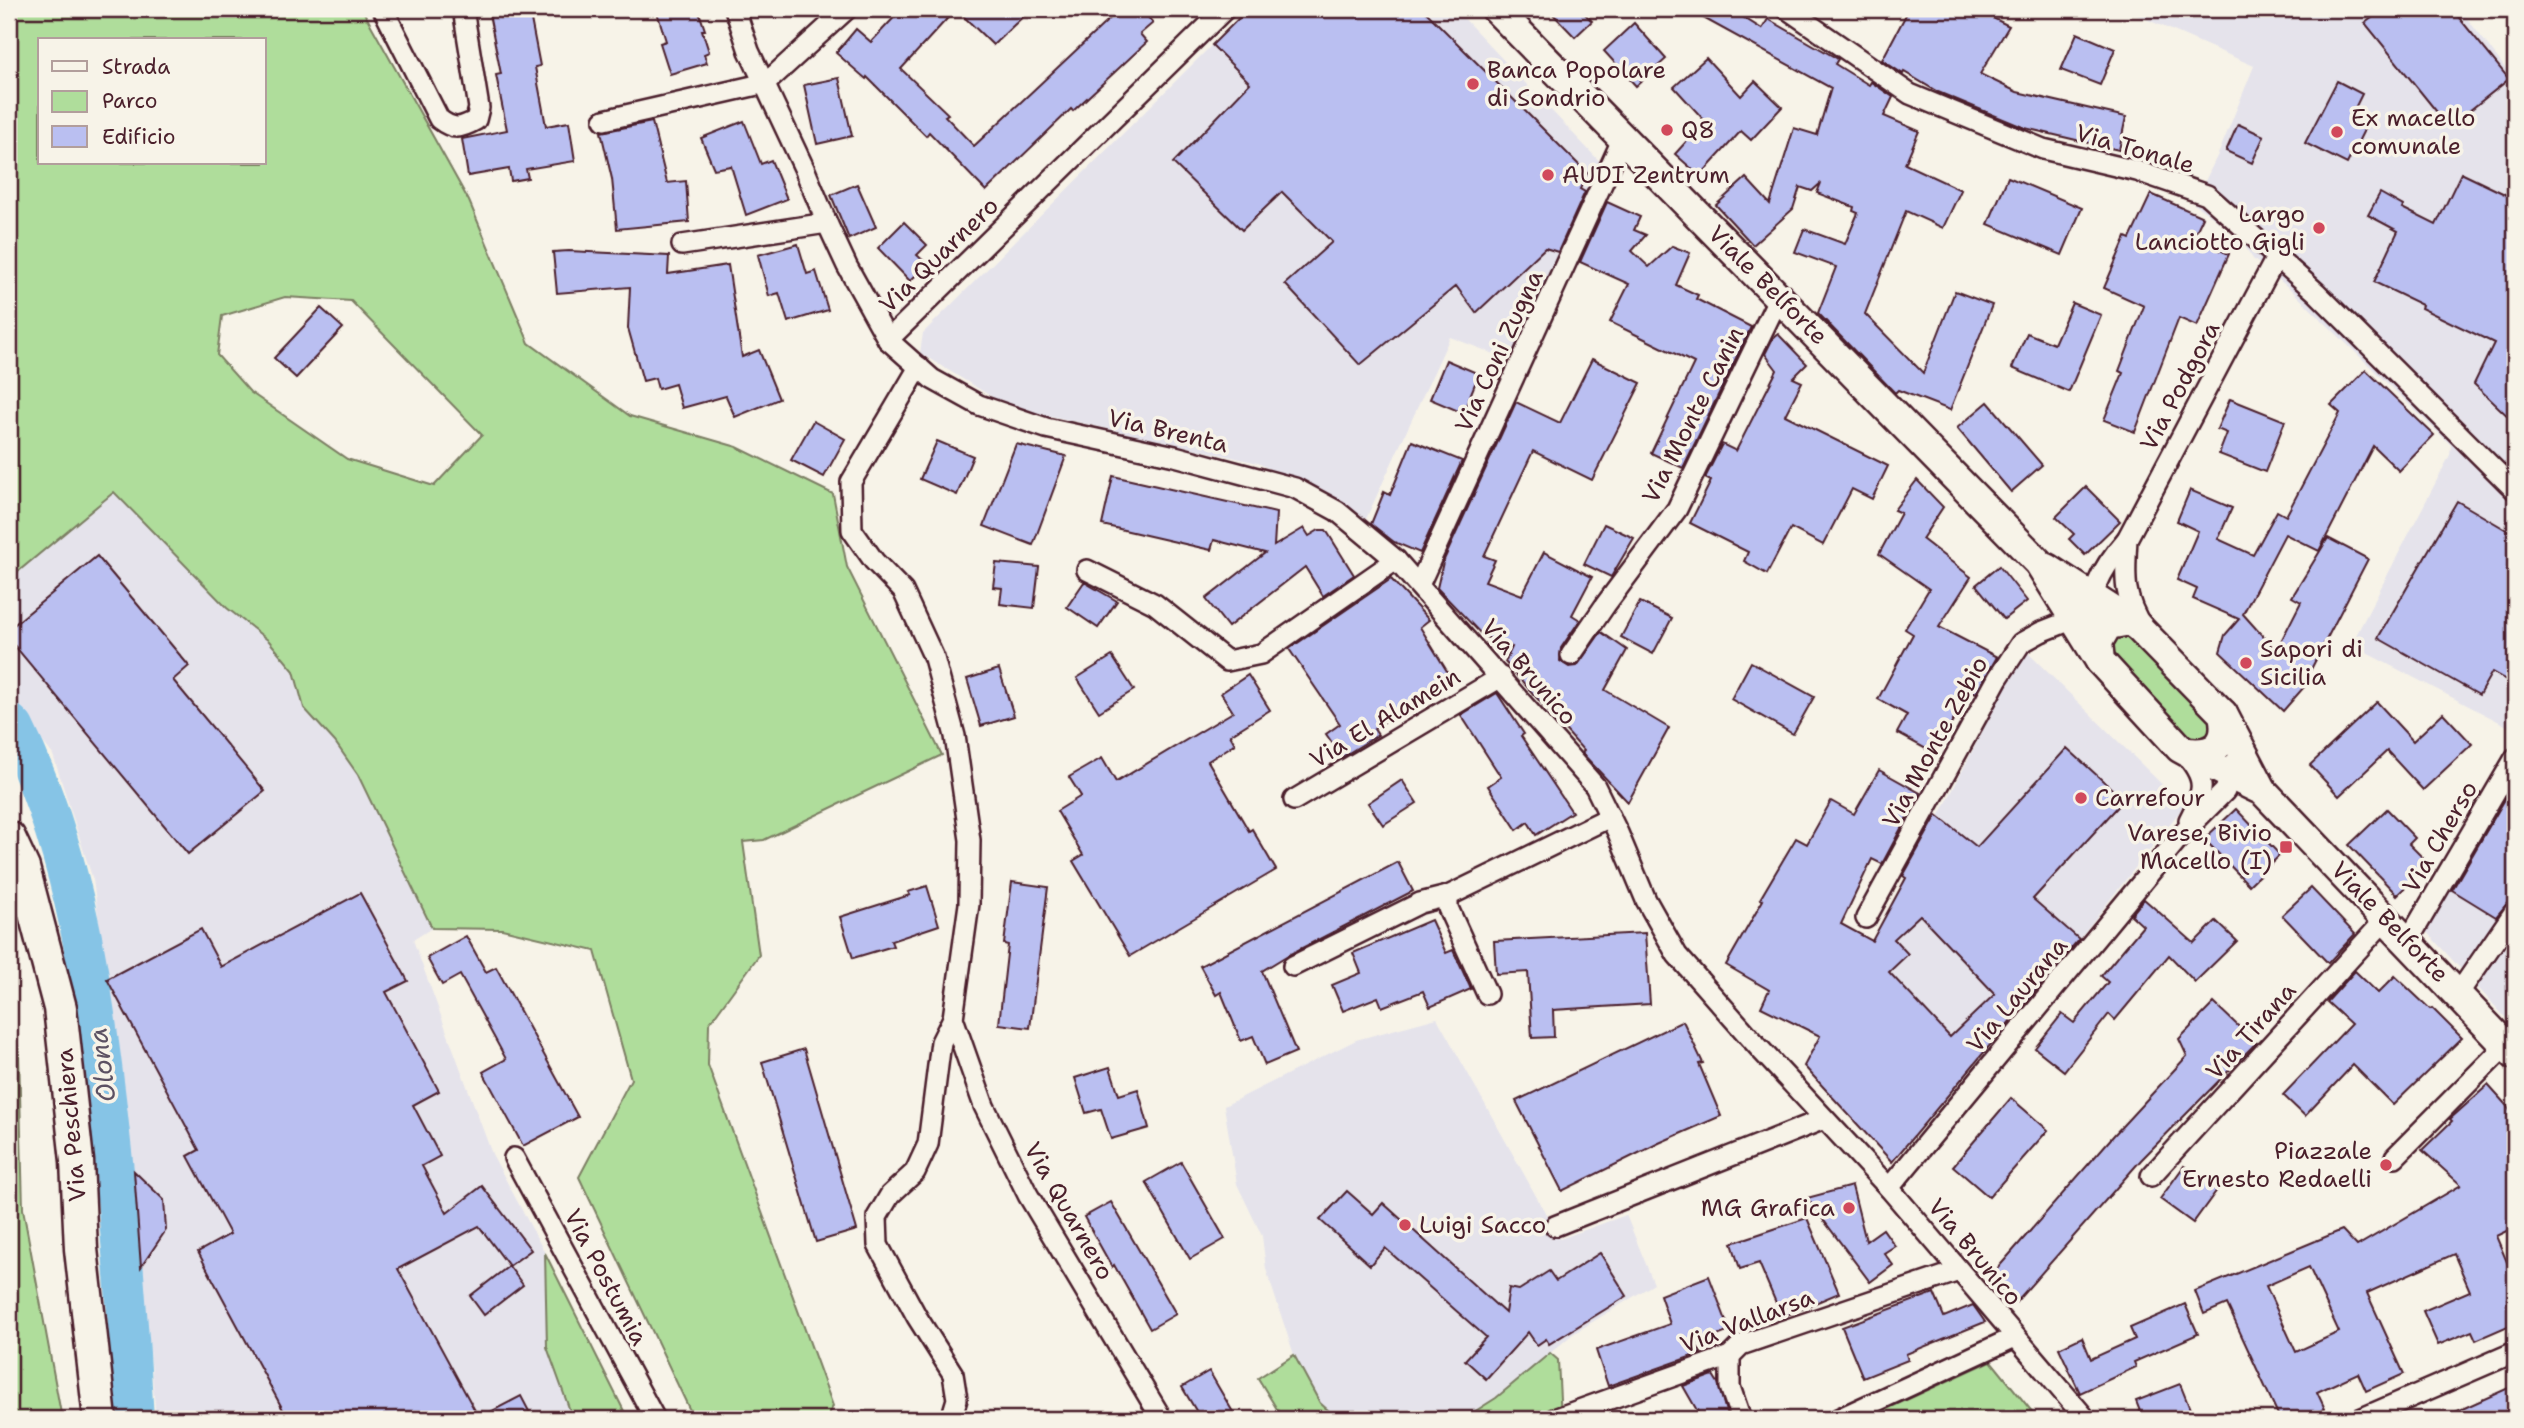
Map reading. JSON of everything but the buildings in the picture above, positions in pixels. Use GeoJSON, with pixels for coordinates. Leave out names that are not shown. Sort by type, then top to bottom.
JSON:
{"type":"FeatureCollection","features":[{"type":"Feature","properties":{"kind":"main road","name":"Viale Belforte"},"geometry":{"type":"LineString","coordinates":[[1496,9],[2039,563],[2143,631],[2226,721],[2263,791],[2511,1050]]}},
{"type":"Feature","properties":{"kind":"main road","name":"Viale Belforte"},"geometry":{"type":"LineString","coordinates":[[2039,563],[2094,652],[2184,750],[2263,791]]}},
{"type":"Feature","properties":{"kind":"main road"},"geometry":{"type":"LineString","coordinates":[[2094,652],[2108,625],[2130,621],[2143,631]]}},
{"type":"Feature","properties":{"kind":"main road"},"geometry":{"type":"LineString","coordinates":[[2184,750],[2212,751],[2219,745],[2226,721]]}},
{"type":"Feature","properties":{"kind":"main road","name":"Via Peschiera"},"geometry":{"type":"LineString","coordinates":[[9,838],[23,868],[60,1008],[77,1161],[81,1249],[100,1419]]}},
{"type":"Feature","properties":{"kind":"street"},"geometry":{"type":"LineString","coordinates":[[383,9],[439,119],[450,128],[463,127],[476,120],[480,108],[463,9]]}},
{"type":"Feature","properties":{"kind":"street"},"geometry":{"type":"LineString","coordinates":[[735,9],[749,51],[766,83],[827,223],[888,340]]}},
{"type":"Feature","properties":{"kind":"street"},"geometry":{"type":"LineString","coordinates":[[604,120],[766,83],[847,9]]}},
{"type":"Feature","properties":{"kind":"street","name":"Via Quarnero"},"geometry":{"type":"LineString","coordinates":[[951,1419],[957,1399],[953,1374],[916,1317],[878,1245],[877,1217],[890,1195],[915,1172],[928,1144],[941,1042],[953,1018],[969,904],[971,840],[955,736],[934,658],[903,591],[874,561],[852,530],[851,482],[919,367],[888,340],[1225,9]]}},
{"type":"Feature","properties":{"kind":"street","name":"Via Tonale"},"geometry":{"type":"LineString","coordinates":[[1787,9],[1910,94],[2043,149],[2137,171],[2207,195],[2277,256],[2515,490]]}},
{"type":"Feature","properties":{"kind":"street","name":"Via Coni Zugna"},"geometry":{"type":"LineString","coordinates":[[1419,585],[1623,138]]}},
{"type":"Feature","properties":{"kind":"street"},"geometry":{"type":"LineString","coordinates":[[682,245],[827,223]]}},
{"type":"Feature","properties":{"kind":"street","name":"Via Podgora"},"geometry":{"type":"LineString","coordinates":[[2094,652],[2088,621],[2098,578],[2127,538],[2277,256]]}},
{"type":"Feature","properties":{"kind":"street","name":"Via Monte Canin"},"geometry":{"type":"LineString","coordinates":[[1571,655],[1677,509],[1779,297]]}},
{"type":"Feature","properties":{"kind":"street","name":"Via Brenta"},"geometry":{"type":"LineString","coordinates":[[919,367],[932,379],[979,405],[1046,428],[1175,456],[1295,488],[1337,511],[1396,561]]}},
{"type":"Feature","properties":{"kind":"street","name":"Via Podgora"},"geometry":{"type":"LineString","coordinates":[[2127,538],[2126,594],[2143,631]]}},
{"type":"Feature","properties":{"kind":"street"},"geometry":{"type":"LineString","coordinates":[[1087,570],[1155,604],[1227,661],[1261,654],[1396,561]]}},
{"type":"Feature","properties":{"kind":"street","name":"Via Brunico"},"geometry":{"type":"LineString","coordinates":[[1396,561],[1595,786],[1646,900],[1677,955],[1889,1188],[2086,1419]]}},
{"type":"Feature","properties":{"kind":"street","name":"Via Monte Zebio"},"geometry":{"type":"LineString","coordinates":[[1866,918],[1998,678],[2021,643],[2041,632],[2074,620]]}},
{"type":"Feature","properties":{"kind":"street","name":"Via El Alamein"},"geometry":{"type":"LineString","coordinates":[[1294,800],[1501,677]]}},
{"type":"Feature","properties":{"kind":"street","name":"Via Laurana"},"geometry":{"type":"LineString","coordinates":[[1889,1188],[2182,834],[2225,791],[2236,747],[2226,721]]}},
{"type":"Feature","properties":{"kind":"street","name":"Via Laurana"},"geometry":{"type":"LineString","coordinates":[[2182,834],[2200,799],[2201,785],[2199,770],[2184,750]]}},
{"type":"Feature","properties":{"kind":"street","name":"Via Cherso"},"geometry":{"type":"LineString","coordinates":[[2407,941],[2515,758]]}},
{"type":"Feature","properties":{"kind":"street"},"geometry":{"type":"LineString","coordinates":[[1293,966],[1420,903],[1448,897],[1610,817]]}},
{"type":"Feature","properties":{"kind":"street"},"geometry":{"type":"LineString","coordinates":[[1448,897],[1448,908],[1487,994]]}},
{"type":"Feature","properties":{"kind":"street"},"geometry":{"type":"LineString","coordinates":[[2458,994],[2515,911]]}},
{"type":"Feature","properties":{"kind":"street","name":"Via Tirana"},"geometry":{"type":"LineString","coordinates":[[2151,1176],[2387,918]]}},
{"type":"Feature","properties":{"kind":"street","name":"Via Quarnero"},"geometry":{"type":"LineString","coordinates":[[953,1018],[984,1105],[1028,1195],[1162,1419]]}},
{"type":"Feature","properties":{"kind":"street"},"geometry":{"type":"LineString","coordinates":[[2395,1157],[2511,1050]]}},
{"type":"Feature","properties":{"kind":"street"},"geometry":{"type":"LineString","coordinates":[[1555,1226],[1824,1119]]}},
{"type":"Feature","properties":{"kind":"street","name":"Via Postumia"},"geometry":{"type":"LineString","coordinates":[[514,1158],[655,1419]]}},
{"type":"Feature","properties":{"kind":"street","name":"Via Vallarsa"},"geometry":{"type":"LineString","coordinates":[[1554,1419],[1730,1356],[1741,1345],[1959,1271]]}},
{"type":"Feature","properties":{"kind":"street"},"geometry":{"type":"LineString","coordinates":[[1838,1419],[2015,1337]]}},
{"type":"Feature","properties":{"kind":"street"},"geometry":{"type":"LineString","coordinates":[[2360,1419],[2515,1352]]}},
{"type":"Feature","properties":{"kind":"street"},"geometry":{"type":"LineString","coordinates":[[1730,1356],[1730,1387],[1741,1419]]}},
{"type":"Feature","properties":{"kind":"shaded area"},"geometry":{"type":"Polygon","coordinates":[[[1248,9],[1455,9],[1603,165],[1510,360],[1450,337],[1366,519],[1258,463],[1007,406],[920,353],[923,333],[1248,9]]]}},
{"type":"Feature","properties":{"kind":"shaded area"},"geometry":{"type":"Polygon","coordinates":[[[2123,9],[2460,9],[2515,81],[2515,730],[2351,645],[2450,455],[2451,445],[2289,288],[2253,259],[2238,235],[2194,204],[2220,150],[2254,66],[2123,9]]]}},
{"type":"Feature","properties":{"kind":"shaded area"},"geometry":{"type":"Polygon","coordinates":[[[114,492],[227,608],[269,641],[294,671],[304,708],[335,742],[358,775],[432,928],[413,940],[492,1154],[545,1253],[547,1347],[573,1419],[156,1419],[134,1171],[93,880],[53,755],[9,698],[9,579],[114,492]]]}},
{"type":"Feature","properties":{"kind":"shaded area"},"geometry":{"type":"Polygon","coordinates":[[[2024,649],[2184,806],[2079,939],[1892,1162],[1804,1066],[1939,817],[2024,649]]]}},
{"type":"Feature","properties":{"kind":"shaded area"},"geometry":{"type":"Polygon","coordinates":[[[2515,783],[2515,1028],[2423,928],[2515,783]]]}},
{"type":"Feature","properties":{"kind":"shaded area","name":"Luigi Sacco"},"geometry":{"type":"Polygon","coordinates":[[[1437,1018],[1560,1239],[1626,1215],[1654,1284],[1573,1334],[1496,1398],[1463,1419],[1338,1419],[1320,1403],[1294,1355],[1266,1269],[1262,1236],[1237,1184],[1224,1106],[1356,1040],[1437,1018]]]}},
{"type":"Feature","properties":{"kind":"green space"},"geometry":{"type":"Polygon","coordinates":[[[9,9],[362,9],[469,201],[529,343],[630,416],[737,447],[833,494],[847,567],[942,755],[764,840],[743,842],[759,955],[709,1024],[708,1065],[833,1406],[827,1419],[694,1419],[579,1177],[631,1079],[595,951],[502,929],[432,928],[358,775],[335,742],[304,708],[294,671],[269,641],[227,608],[114,492],[9,579],[9,9]],[[285,297],[222,316],[217,355],[250,392],[347,459],[434,486],[482,435],[351,301],[285,297]]]}},
{"type":"Feature","properties":{"kind":"green space"},"geometry":{"type":"Polygon","coordinates":[[[2120,635],[2132,636],[2210,718],[2212,726],[2206,737],[2199,741],[2191,739],[2111,655],[2111,644],[2120,635]]]}},
{"type":"Feature","properties":{"kind":"green space"},"geometry":{"type":"Polygon","coordinates":[[[9,999],[19,1055],[23,1209],[62,1419],[9,1419],[9,999]]]}},
{"type":"Feature","properties":{"kind":"green space"},"geometry":{"type":"Polygon","coordinates":[[[545,1253],[628,1419],[573,1419],[547,1347],[545,1253]]]}},
{"type":"Feature","properties":{"kind":"green space"},"geometry":{"type":"Polygon","coordinates":[[[1550,1353],[1558,1360],[1561,1419],[1463,1419],[1496,1398],[1550,1353]]]}},
{"type":"Feature","properties":{"kind":"green space"},"geometry":{"type":"Polygon","coordinates":[[[1294,1355],[1320,1403],[1338,1419],[1283,1419],[1258,1378],[1294,1355]]]}},
{"type":"Feature","properties":{"kind":"green space"},"geometry":{"type":"Polygon","coordinates":[[[1991,1361],[2038,1419],[1865,1419],[1991,1361]]]}},
{"type":"Feature","properties":{"kind":"waterway","name":"Olona"},"geometry":{"type":"LineString","coordinates":[[9,723],[14,728],[35,776],[53,825],[80,926],[97,1030],[118,1205],[134,1419]]}},
{"type":"Feature","properties":{"kind":"railway"},"geometry":{"type":"LineString","coordinates":[[2508,9],[2515,21]]}},
{"type":"Feature","properties":{"kind":"place","name":"Banca Popolare di Sondrio"},"geometry":{"type":"Point","coordinates":[1473,84]}},
{"type":"Feature","properties":{"kind":"place","name":"Q8"},"geometry":{"type":"Point","coordinates":[1667,130]}},
{"type":"Feature","properties":{"kind":"place","name":"Ex macello comunale"},"geometry":{"type":"Point","coordinates":[2337,132]}},
{"type":"Feature","properties":{"kind":"place","name":"AUDI Zentrum"},"geometry":{"type":"Point","coordinates":[1548,175]}},
{"type":"Feature","properties":{"kind":"place","name":"Largo Lanciotto Gigli"},"geometry":{"type":"Point","coordinates":[2319,228]}},
{"type":"Feature","properties":{"kind":"place","name":"Sapori di Sicilia"},"geometry":{"type":"Point","coordinates":[2246,663]}},
{"type":"Feature","properties":{"kind":"place","name":"Carrefour"},"geometry":{"type":"Point","coordinates":[2081,798]}},
{"type":"Feature","properties":{"kind":"place","name":"Varese, Bivio Macello (I)"},"geometry":{"type":"Point","coordinates":[2286,847]}},
{"type":"Feature","properties":{"kind":"place","name":"Piazzale Ernesto Redaelli"},"geometry":{"type":"Point","coordinates":[2386,1165]}},
{"type":"Feature","properties":{"kind":"place","name":"MG Grafica"},"geometry":{"type":"Point","coordinates":[1849,1208]}},
{"type":"Feature","properties":{"kind":"place","name":"Luigi Sacco"},"geometry":{"type":"Point","coordinates":[1405,1225]}}]}
